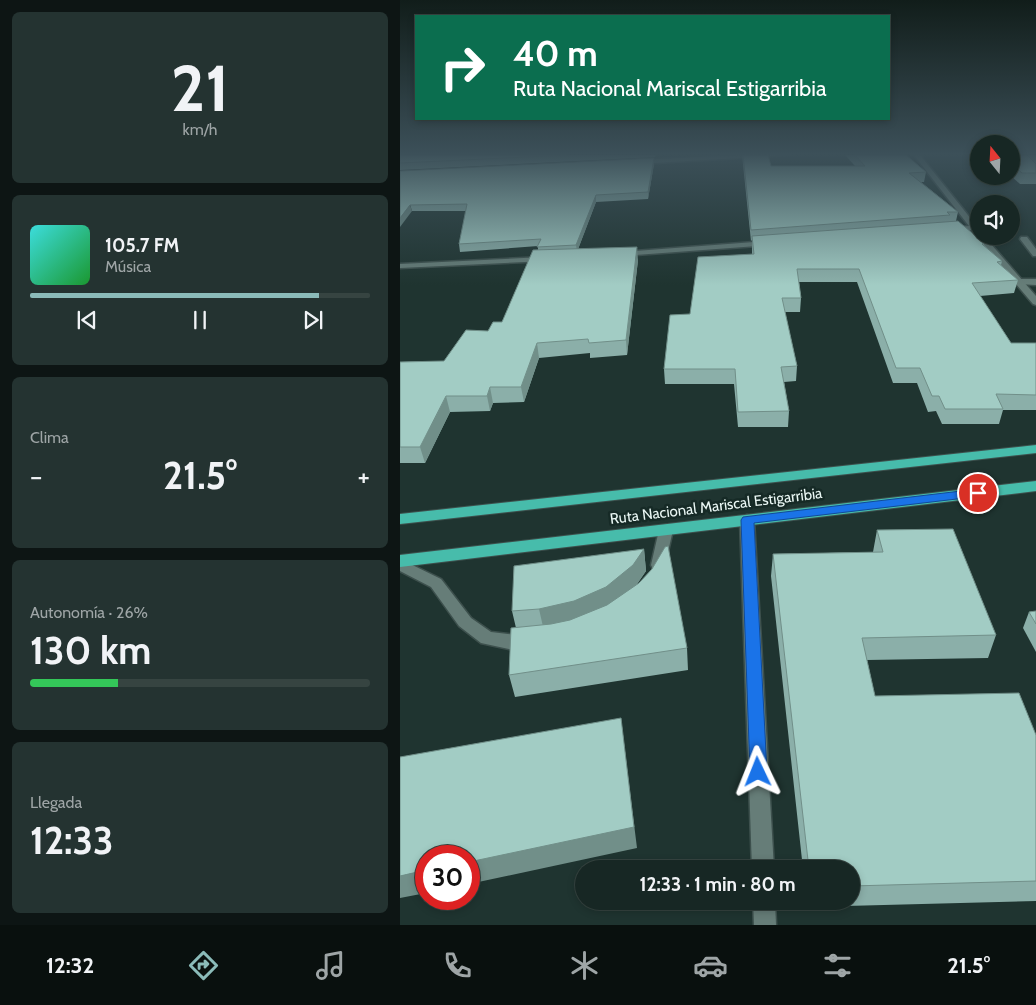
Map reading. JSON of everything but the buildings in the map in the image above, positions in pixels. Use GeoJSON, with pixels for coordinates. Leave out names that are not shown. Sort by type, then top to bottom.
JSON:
{"type":"FeatureCollection","features":[{"type":"Feature","properties":{"kind":"highway","name":"Ruta Nacional Mariscal Estigarribia"},"geometry":{"type":"LineString","coordinates":[[400,519],[1036,449]]}},
{"type":"Feature","properties":{"kind":"highway","name":"Ruta Nacional Mariscal Estigarribia"},"geometry":{"type":"LineString","coordinates":[[400,562],[1036,486]]}},
{"type":"Feature","properties":{"kind":"street"},"geometry":{"type":"LineString","coordinates":[[950,198],[970,224]]}},
{"type":"Feature","properties":{"kind":"street"},"geometry":{"type":"LineString","coordinates":[[943,230],[970,232]]}},
{"type":"Feature","properties":{"kind":"street"},"geometry":{"type":"LineString","coordinates":[[1024,239],[1036,254]]}},
{"type":"Feature","properties":{"kind":"street"},"geometry":{"type":"LineString","coordinates":[[616,254],[775,243]]}},
{"type":"Feature","properties":{"kind":"street"},"geometry":{"type":"LineString","coordinates":[[988,245],[1036,302]]}},
{"type":"Feature","properties":{"kind":"street"},"geometry":{"type":"LineString","coordinates":[[400,266],[548,259]]}},
{"type":"Feature","properties":{"kind":"street"},"geometry":{"type":"LineString","coordinates":[[1020,282],[1036,282]]}},
{"type":"Feature","properties":{"kind":"street"},"geometry":{"type":"LineString","coordinates":[[747,520],[763,860]]}},
{"type":"Feature","properties":{"kind":"street"},"geometry":{"type":"LineString","coordinates":[[651,580],[655,574],[662,552],[666,530]]}},
{"type":"Feature","properties":{"kind":"street"},"geometry":{"type":"LineString","coordinates":[[400,562],[436,583],[465,622],[487,638],[514,643],[541,641]]}},
{"type":"Feature","properties":{"kind":"street"},"geometry":{"type":"LineString","coordinates":[[764,910],[765,925]]}},
{"type":"Feature","properties":{"kind":"route"},"geometry":{"type":"LineString","coordinates":[[758,772],[747,520],[978,493]]}}]}
